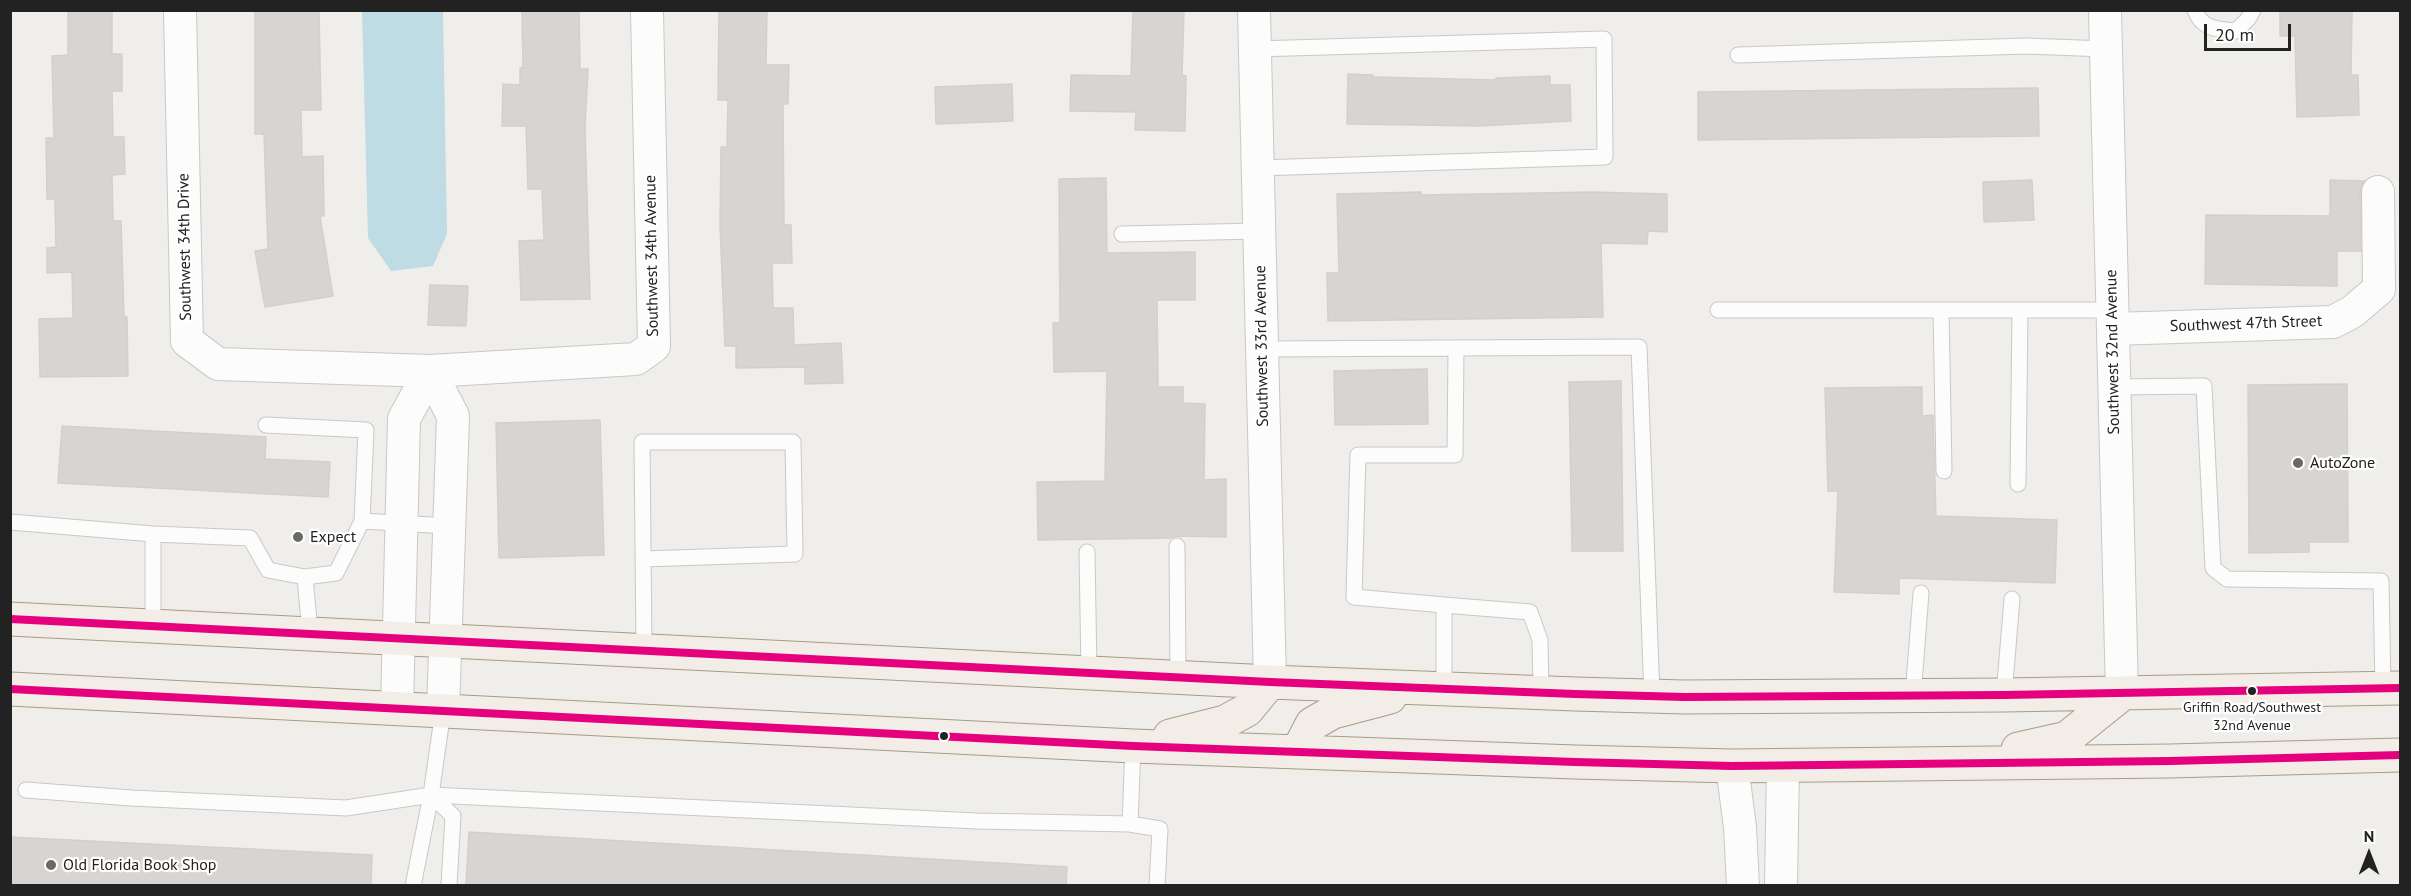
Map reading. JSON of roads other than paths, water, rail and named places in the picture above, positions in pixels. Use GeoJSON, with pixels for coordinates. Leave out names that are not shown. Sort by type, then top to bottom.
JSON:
{"type":"FeatureCollection","features":[{"type":"Feature","properties":{"kind":"main road"},"geometry":{"type":"LineString","coordinates":[[10,618],[1432,690],[1652,696],[1912,696],[2392,688]]}},
{"type":"Feature","properties":{"kind":"main road"},"geometry":{"type":"LineString","coordinates":[[1133,746],[1225,722],[1247,710],[1270,682]]}},
{"type":"Feature","properties":{"kind":"main road"},"geometry":{"type":"LineString","coordinates":[[10,689],[1133,746],[1732,766],[2400,756]]}},
{"type":"Feature","properties":{"kind":"main road"},"geometry":{"type":"LineString","coordinates":[[1298,751],[1312,724],[1334,712],[1432,690]]}},
{"type":"Feature","properties":{"kind":"main road"},"geometry":{"type":"LineString","coordinates":[[1955,763],[2067,738],[2122,694]]}},
{"type":"Feature","properties":{"kind":"street","name":"Southwest 34th Drive"},"geometry":{"type":"LineString","coordinates":[[180,10],[188,341],[218,364],[430,371]]}},
{"type":"Feature","properties":{"kind":"street","name":"Southwest 34th Avenue"},"geometry":{"type":"LineString","coordinates":[[430,371],[636,359],[654,345],[647,10]]}},
{"type":"Feature","properties":{"kind":"street","name":"Southwest 33rd Avenue"},"geometry":{"type":"LineString","coordinates":[[1254,10],[1270,682]]}},
{"type":"Feature","properties":{"kind":"street","name":"Southwest 32nd Avenue"},"geometry":{"type":"LineString","coordinates":[[2105,10],[2122,694]]}},
{"type":"Feature","properties":{"kind":"street","name":"Southwest 47th Street"},"geometry":{"type":"LineString","coordinates":[[2112,319],[2333,322],[2352,312],[2379,289],[2378,192]]}},
{"type":"Feature","properties":{"kind":"street"},"geometry":{"type":"LineString","coordinates":[[397,708],[404,419],[430,371]]}},
{"type":"Feature","properties":{"kind":"street"},"geometry":{"type":"LineString","coordinates":[[430,371],[453,416],[443,711]]}},
{"type":"Feature","properties":{"kind":"street"},"geometry":{"type":"LineString","coordinates":[[1781,885],[1783,765]]}},
{"type":"Feature","properties":{"kind":"street"},"geometry":{"type":"LineString","coordinates":[[1732,766],[1740,827],[1743,885]]}},
{"type":"Feature","properties":{"kind":"lane"},"geometry":{"type":"LineString","coordinates":[[2196,10],[2198,17],[2209,28],[2236,31],[2253,10]]}},
{"type":"Feature","properties":{"kind":"lane"},"geometry":{"type":"LineString","coordinates":[[1255,49],[1604,39],[1605,157],[1258,168]]}},
{"type":"Feature","properties":{"kind":"lane"},"geometry":{"type":"LineString","coordinates":[[1738,55],[2026,46],[2106,49]]}},
{"type":"Feature","properties":{"kind":"lane"},"geometry":{"type":"LineString","coordinates":[[1122,234],[1259,231]]}},
{"type":"Feature","properties":{"kind":"lane"},"geometry":{"type":"LineString","coordinates":[[1718,310],[2020,310],[2112,319]]}},
{"type":"Feature","properties":{"kind":"lane"},"geometry":{"type":"LineString","coordinates":[[1941,310],[1944,471]]}},
{"type":"Feature","properties":{"kind":"lane"},"geometry":{"type":"LineString","coordinates":[[2018,484],[2020,310]]}},
{"type":"Feature","properties":{"kind":"lane"},"geometry":{"type":"LineString","coordinates":[[1262,349],[1638,347],[1652,696]]}},
{"type":"Feature","properties":{"kind":"lane"},"geometry":{"type":"LineString","coordinates":[[1456,348],[1455,455],[1358,455],[1354,597],[1530,612],[1540,640],[1541,693]]}},
{"type":"Feature","properties":{"kind":"lane"},"geometry":{"type":"LineString","coordinates":[[2114,387],[2204,386],[2213,568],[2227,579],[2381,580],[2392,688]]}},
{"type":"Feature","properties":{"kind":"lane"},"geometry":{"type":"LineString","coordinates":[[10,522],[153,534],[250,538],[268,570],[305,577],[336,573],[362,521],[366,430],[266,426]]}},
{"type":"Feature","properties":{"kind":"lane"},"geometry":{"type":"LineString","coordinates":[[643,559],[795,554],[793,442],[642,442],[643,559],[644,649]]}},
{"type":"Feature","properties":{"kind":"lane"},"geometry":{"type":"LineString","coordinates":[[362,521],[448,526]]}},
{"type":"Feature","properties":{"kind":"lane"},"geometry":{"type":"LineString","coordinates":[[153,534],[153,625]]}},
{"type":"Feature","properties":{"kind":"lane"},"geometry":{"type":"LineString","coordinates":[[1177,546],[1178,678]]}},
{"type":"Feature","properties":{"kind":"lane"},"geometry":{"type":"LineString","coordinates":[[1087,552],[1089,673]]}},
{"type":"Feature","properties":{"kind":"lane"},"geometry":{"type":"LineString","coordinates":[[305,577],[310,632]]}},
{"type":"Feature","properties":{"kind":"lane"},"geometry":{"type":"LineString","coordinates":[[1912,696],[1921,593]]}},
{"type":"Feature","properties":{"kind":"lane"},"geometry":{"type":"LineString","coordinates":[[2004,695],[2012,599]]}},
{"type":"Feature","properties":{"kind":"lane"},"geometry":{"type":"LineString","coordinates":[[1432,690],[1444,605]]}},
{"type":"Feature","properties":{"kind":"lane"},"geometry":{"type":"LineString","coordinates":[[413,885],[431,795],[443,711]]}},
{"type":"Feature","properties":{"kind":"lane"},"geometry":{"type":"LineString","coordinates":[[1130,824],[1133,746]]}},
{"type":"Feature","properties":{"kind":"lane"},"geometry":{"type":"LineString","coordinates":[[26,790],[131,798],[345,808],[431,795],[929,819],[1130,824],[1160,829],[1157,885]]}},
{"type":"Feature","properties":{"kind":"lane"},"geometry":{"type":"LineString","coordinates":[[431,795],[453,816],[449,885]]}},
{"type":"Feature","properties":{"kind":"water"},"geometry":{"type":"Polygon","coordinates":[[[362,11],[443,11],[447,234],[433,266],[391,271],[368,238],[362,11]]]}},
{"type":"Feature","properties":{"kind":"place","name":"AutoZone"},"geometry":{"type":"Point","coordinates":[2298,463]}},
{"type":"Feature","properties":{"kind":"place","name":"Expect"},"geometry":{"type":"Point","coordinates":[298,537]}},
{"type":"Feature","properties":{"kind":"place","name":"Griffin Road/Southwest 32nd Avenue"},"geometry":{"type":"Point","coordinates":[2252,691]}},
{"type":"Feature","properties":{"kind":"place","name":"Old Florida Book Shop"},"geometry":{"type":"Point","coordinates":[51,865]}}]}
